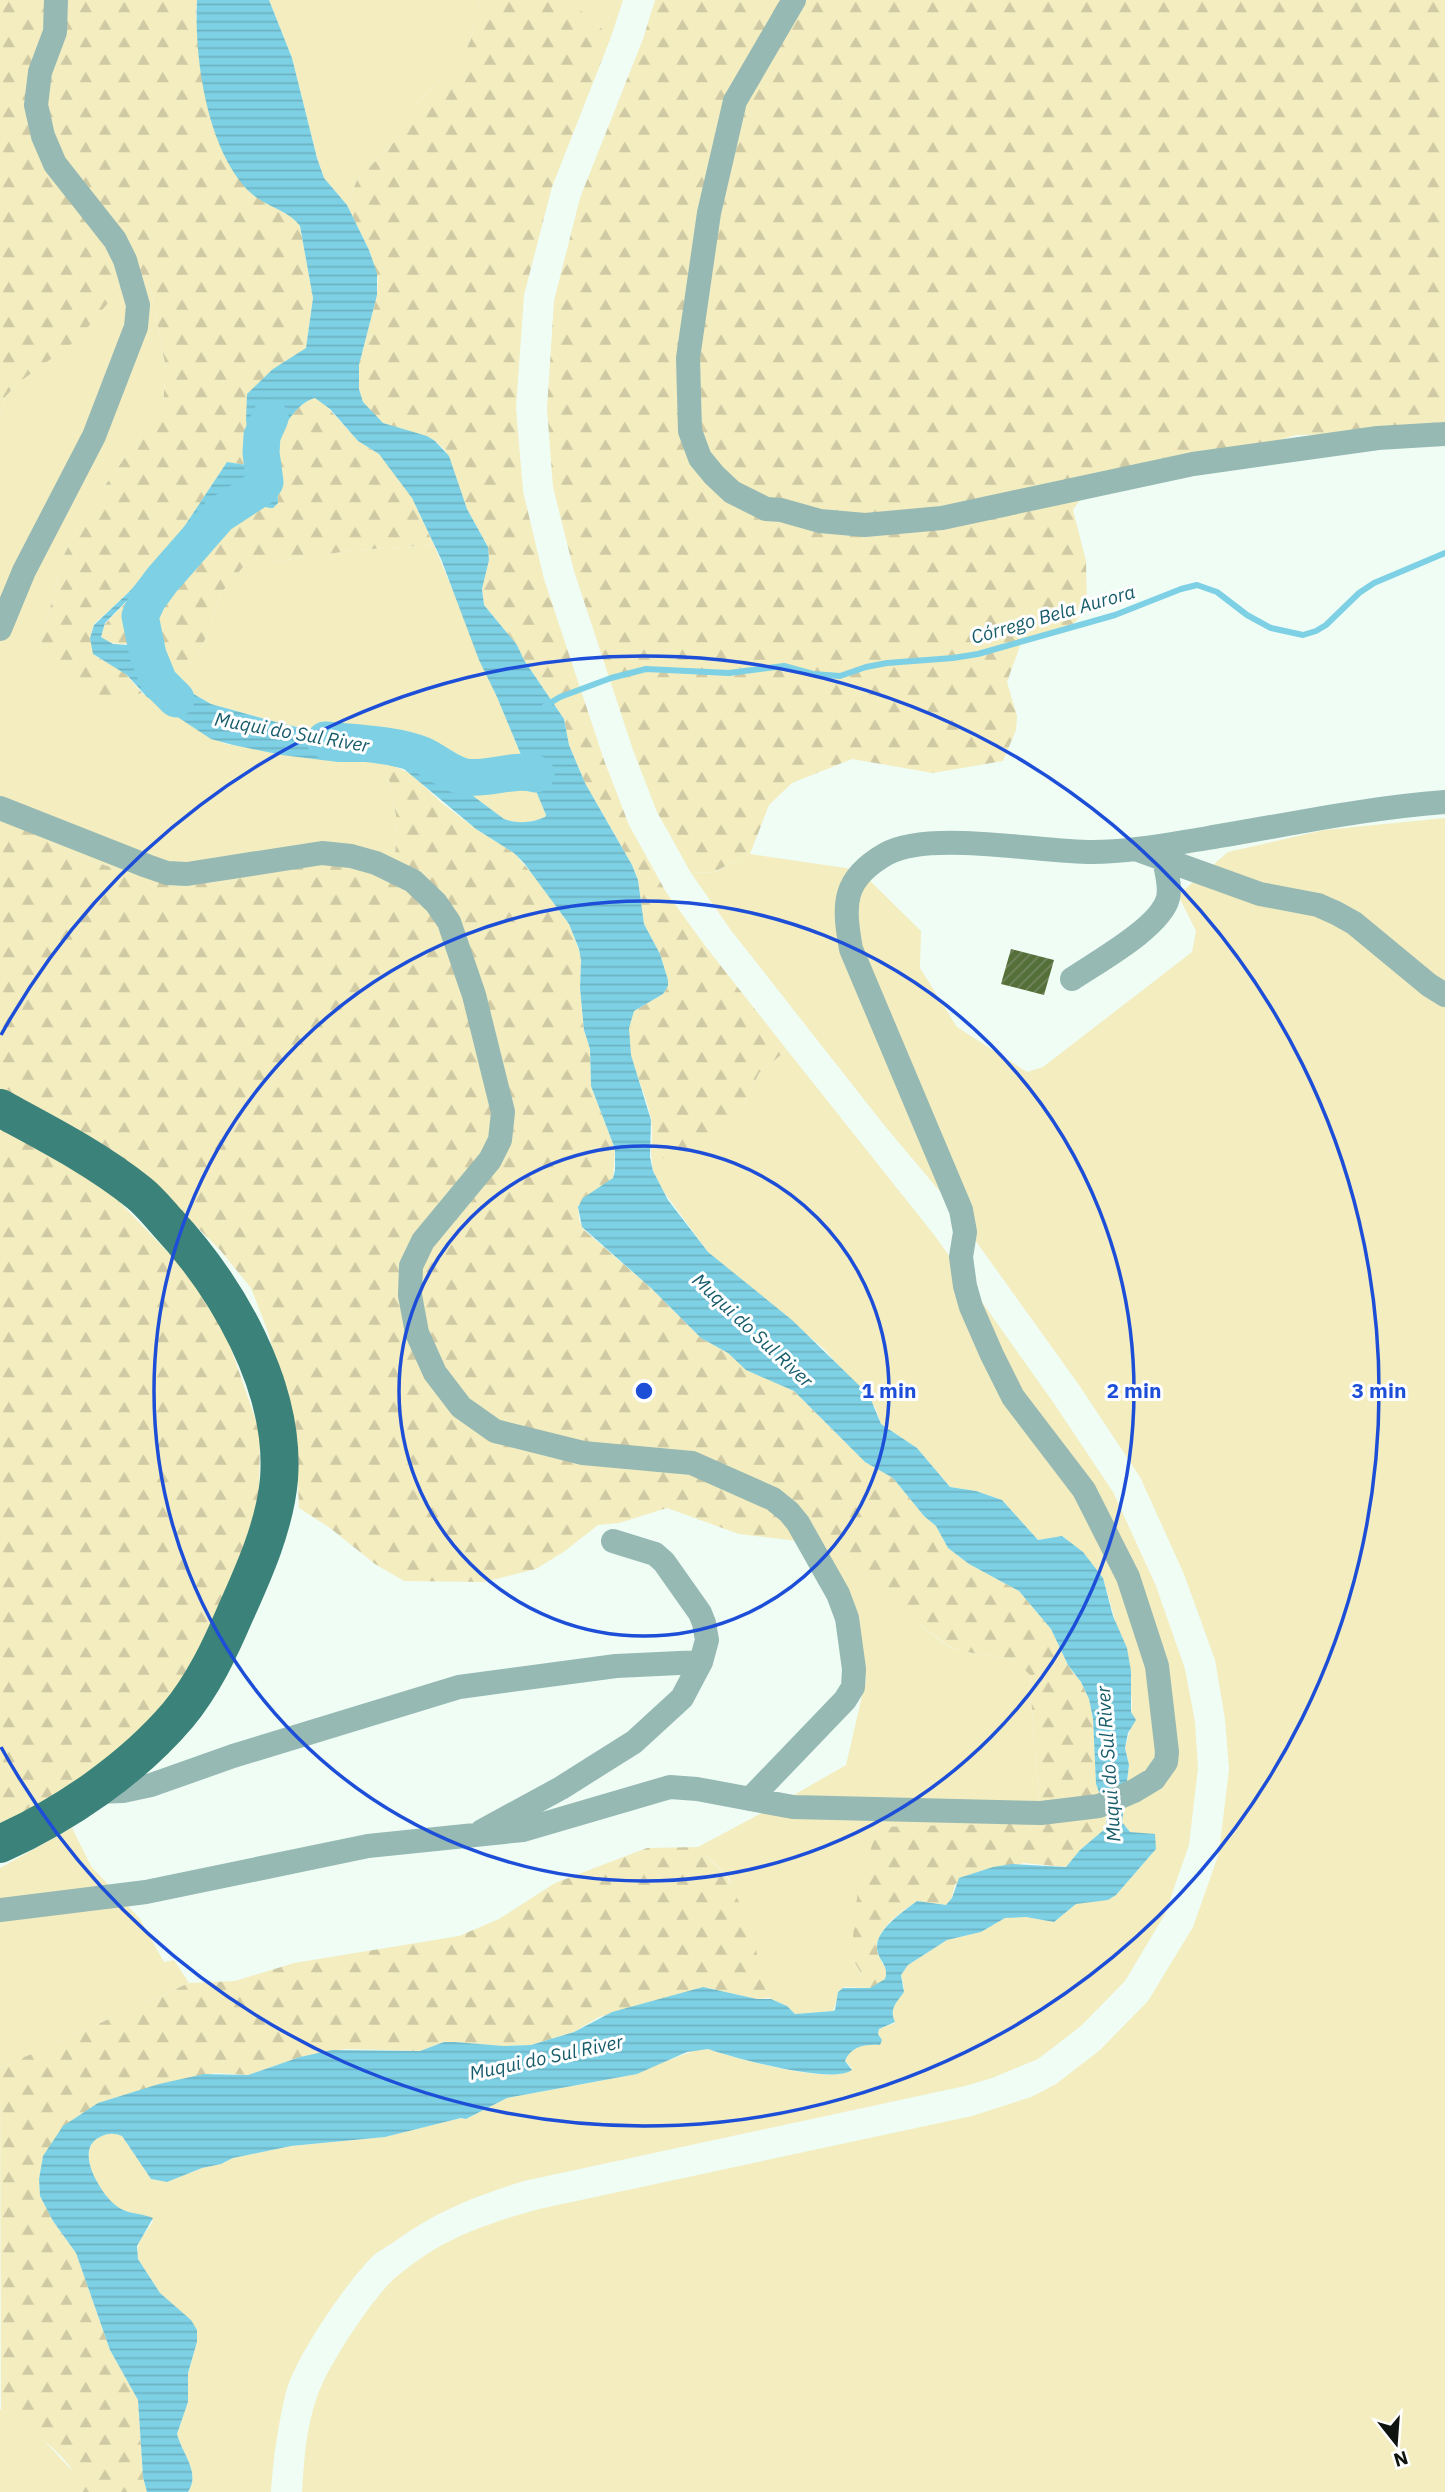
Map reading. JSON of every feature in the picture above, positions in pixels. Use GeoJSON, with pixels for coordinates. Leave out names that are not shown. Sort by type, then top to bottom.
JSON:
{"type":"FeatureCollection","features":[{"type":"Feature","properties":{"kind":"main road"},"geometry":{"type":"LineString","coordinates":[[0,1108],[103,1165],[142,1196],[181,1237],[218,1284],[244,1328],[267,1387],[278,1438],[279,1478],[274,1510],[245,1592],[218,1654],[179,1713],[151,1743],[88,1793],[28,1832],[0,1844]]}},
{"type":"Feature","properties":{"kind":"street"},"geometry":{"type":"LineString","coordinates":[[0,629],[24,570],[94,436],[136,327],[138,305],[125,260],[115,240],[55,164],[43,136],[36,105],[40,72],[55,32],[56,0]]}},
{"type":"Feature","properties":{"kind":"street"},"geometry":{"type":"LineString","coordinates":[[794,0],[735,101],[709,213],[688,358],[690,431],[701,458],[732,492],[765,509],[781,510],[820,522],[865,525],[942,518],[1193,464],[1378,438],[1445,434]]}},
{"type":"Feature","properties":{"kind":"street"},"geometry":{"type":"LineString","coordinates":[[0,1910],[146,1892],[368,1846],[523,1830],[670,1787],[793,1807],[1041,1814],[1099,1806],[1145,1785],[1161,1771],[1167,1752],[1157,1666],[1132,1589],[1123,1565],[1084,1490],[1013,1397],[971,1307],[961,1257],[965,1232],[961,1210],[851,948],[845,903],[851,887],[872,863],[904,846],[952,844],[1093,852],[1137,849],[1361,811],[1445,802]]}},
{"type":"Feature","properties":{"kind":"street"},"geometry":{"type":"LineString","coordinates":[[0,808],[167,873],[187,874],[322,853],[351,856],[376,863],[413,881],[436,903],[449,922],[474,995],[503,1112],[500,1140],[490,1160],[424,1241],[411,1266],[410,1295],[417,1333],[435,1373],[461,1407],[495,1431],[583,1453],[692,1463],[773,1499],[789,1512],[798,1524],[838,1594],[847,1618],[854,1669],[853,1687],[845,1700],[750,1799]]}},
{"type":"Feature","properties":{"kind":"street"},"geometry":{"type":"LineString","coordinates":[[1137,849],[1260,894],[1318,905],[1336,913],[1354,923],[1445,995]]}},
{"type":"Feature","properties":{"kind":"street"},"geometry":{"type":"LineString","coordinates":[[1072,979],[1143,931],[1160,916],[1168,898],[1164,859]]}},
{"type":"Feature","properties":{"kind":"street"},"geometry":{"type":"LineString","coordinates":[[476,1835],[561,1788],[634,1742],[688,1690],[701,1662],[707,1640],[700,1613],[664,1562],[655,1554],[613,1541]]}},
{"type":"Feature","properties":{"kind":"street"},"geometry":{"type":"LineString","coordinates":[[88,1793],[122,1791],[151,1785],[233,1756],[459,1687],[615,1666],[701,1662]]}},
{"type":"Feature","properties":{"kind":"green space"},"geometry":{"type":"Polygon","coordinates":[[[0,0],[197,0],[196,17],[252,194],[294,218],[300,226],[313,298],[306,349],[273,369],[266,468],[227,462],[182,530],[130,591],[94,624],[90,638],[95,656],[124,672],[142,693],[110,702],[83,698],[40,647],[64,555],[84,515],[163,404],[166,369],[151,289],[135,271],[77,340],[18,383],[5,397],[0,420],[0,0]]]}},
{"type":"Feature","properties":{"kind":"green space"},"geometry":{"type":"Polygon","coordinates":[[[269,0],[479,0],[471,39],[457,69],[435,85],[414,106],[394,142],[357,180],[347,205],[324,178],[292,58],[269,0]]]}},
{"type":"Feature","properties":{"kind":"green space"},"geometry":{"type":"Polygon","coordinates":[[[479,0],[569,0],[611,37],[552,187],[524,295],[516,408],[523,491],[544,579],[604,760],[629,825],[666,892],[787,1050],[759,1073],[743,1107],[718,1135],[694,1153],[669,1161],[651,1152],[651,1119],[630,1052],[630,1025],[634,1011],[663,994],[668,986],[660,954],[644,924],[638,880],[585,783],[569,745],[564,719],[524,660],[517,645],[484,605],[482,589],[489,560],[488,547],[467,509],[445,450],[435,441],[383,423],[364,405],[358,383],[359,365],[377,295],[378,279],[369,250],[347,205],[357,180],[394,142],[414,106],[435,85],[457,69],[471,39],[479,0]]]}},
{"type":"Feature","properties":{"kind":"green space"},"geometry":{"type":"Polygon","coordinates":[[[569,0],[623,0],[611,37],[569,0]]]}},
{"type":"Feature","properties":{"kind":"green space"},"geometry":{"type":"Polygon","coordinates":[[[655,0],[1445,0],[1445,422],[1353,434],[1296,435],[1145,479],[1090,485],[1073,510],[1086,561],[1087,608],[1073,624],[1021,643],[1007,682],[1017,716],[1016,730],[1003,761],[933,773],[852,759],[792,783],[769,805],[750,854],[714,872],[691,873],[657,812],[633,750],[574,571],[553,487],[547,409],[554,301],[580,198],[643,39],[655,0]]]}},
{"type":"Feature","properties":{"kind":"green space"},"geometry":{"type":"Polygon","coordinates":[[[135,271],[151,289],[166,369],[163,404],[84,515],[64,555],[40,647],[110,702],[142,693],[201,732],[226,744],[305,758],[386,763],[397,821],[394,875],[260,869],[234,881],[175,885],[69,853],[16,820],[0,815],[0,420],[5,397],[49,359],[135,271]]]}},
{"type":"Feature","properties":{"kind":"green space"},"geometry":{"type":"Polygon","coordinates":[[[315,398],[321,400],[358,441],[379,454],[390,467],[412,498],[434,545],[356,550],[244,566],[221,593],[209,632],[193,662],[168,679],[154,666],[142,646],[116,643],[101,637],[105,624],[220,507],[241,498],[278,503],[276,446],[288,420],[301,406],[315,398]]]}},
{"type":"Feature","properties":{"kind":"green space"},"geometry":{"type":"Polygon","coordinates":[[[434,545],[545,817],[525,822],[504,819],[449,778],[406,753],[211,704],[168,679],[193,662],[209,632],[221,593],[244,566],[356,550],[434,545]]]}},
{"type":"Feature","properties":{"kind":"green space"},"geometry":{"type":"Polygon","coordinates":[[[386,763],[410,773],[442,803],[514,853],[569,924],[581,956],[580,988],[584,1030],[590,1049],[591,1086],[615,1149],[613,1178],[578,1206],[579,1220],[584,1230],[651,1288],[701,1338],[728,1353],[746,1369],[794,1391],[865,1462],[893,1478],[924,1516],[936,1526],[948,1548],[969,1564],[1019,1591],[1051,1629],[1068,1665],[1081,1682],[1089,1699],[1093,1719],[1096,1784],[1107,1813],[1106,1828],[1080,1850],[1066,1867],[1024,1863],[955,1884],[952,1898],[946,1905],[917,1901],[891,1921],[881,1934],[877,1952],[887,1975],[878,1985],[870,1988],[851,1956],[858,1888],[878,1827],[1041,1823],[1031,1676],[1014,1659],[950,1647],[911,1618],[846,1554],[815,1543],[739,1534],[667,1508],[619,1523],[598,1525],[565,1551],[536,1569],[484,1582],[404,1581],[375,1564],[330,1528],[299,1508],[297,1458],[288,1406],[268,1332],[251,1288],[220,1250],[176,1206],[0,1092],[0,815],[16,820],[69,853],[175,885],[234,881],[260,869],[321,862],[394,875],[397,821],[386,763]]]}},
{"type":"Feature","properties":{"kind":"green space"},"geometry":{"type":"Polygon","coordinates":[[[1445,818],[1445,2492],[302,2492],[308,2432],[322,2384],[340,2351],[375,2300],[396,2277],[420,2259],[447,2242],[473,2231],[539,2209],[972,2116],[1031,2097],[1056,2084],[1100,2050],[1148,2001],[1193,1927],[1219,1853],[1229,1769],[1225,1719],[1215,1660],[1184,1574],[1140,1477],[1079,1385],[942,1194],[884,1125],[730,929],[691,873],[715,872],[750,854],[859,870],[921,931],[920,968],[957,1027],[1027,1072],[1043,1067],[1192,952],[1196,931],[1178,895],[1228,852],[1324,830],[1445,818]]]}},
{"type":"Feature","properties":{"kind":"green space"},"geometry":{"type":"Polygon","coordinates":[[[787,1050],[935,1236],[1053,1402],[1113,1492],[1156,1586],[1185,1669],[1195,1722],[1198,1768],[1189,1845],[1165,1914],[1125,1981],[1081,2026],[1038,2059],[965,2086],[524,2181],[472,2199],[425,2222],[380,2251],[361,2269],[336,2302],[300,2359],[286,2392],[276,2442],[271,2492],[188,2492],[192,2471],[177,2434],[188,2402],[188,2373],[197,2342],[197,2330],[160,2293],[138,2259],[139,2243],[153,2221],[114,2205],[94,2177],[89,2150],[100,2137],[111,2134],[122,2136],[151,2179],[167,2182],[233,2158],[291,2146],[385,2137],[466,2119],[507,2098],[626,2076],[696,2050],[708,2049],[760,2064],[807,2073],[843,2073],[852,2068],[845,2061],[850,2053],[862,2046],[877,2045],[881,2038],[879,2029],[895,2023],[893,2008],[902,1995],[904,1987],[901,1975],[908,1965],[947,1940],[981,1932],[1005,1918],[1026,1917],[1054,1922],[1076,1904],[1116,1895],[1156,1849],[1141,1834],[1130,1832],[1122,1822],[1129,1765],[1125,1748],[1130,1730],[1132,1702],[1127,1648],[1119,1634],[1103,1578],[1063,1536],[1038,1540],[1002,1500],[976,1491],[950,1487],[917,1448],[881,1424],[875,1407],[824,1349],[708,1252],[661,1188],[653,1171],[651,1152],[669,1161],[743,1107],[759,1073],[787,1050]]]}},
{"type":"Feature","properties":{"kind":"green space"},"geometry":{"type":"Polygon","coordinates":[[[0,1126],[108,1190],[214,1300],[260,1432],[259,1501],[223,1624],[131,1753],[0,1833],[0,1126]]]}},
{"type":"Feature","properties":{"kind":"green space"},"geometry":{"type":"Polygon","coordinates":[[[815,1543],[846,1554],[911,1618],[949,1647],[1014,1659],[1031,1675],[1041,1824],[878,1827],[851,1956],[870,1988],[845,1987],[840,1990],[833,2011],[795,2014],[787,2006],[769,1998],[729,1878],[698,1847],[846,1765],[866,1679],[815,1543]]]}},
{"type":"Feature","properties":{"kind":"green space"},"geometry":{"type":"Polygon","coordinates":[[[72,1828],[91,1866],[140,1919],[164,1962],[174,1960],[189,1983],[0,2068],[0,1868],[72,1828]]]}},
{"type":"Feature","properties":{"kind":"green space"},"geometry":{"type":"Polygon","coordinates":[[[698,1847],[728,1878],[749,1924],[769,1998],[757,1999],[708,1988],[599,2017],[574,2032],[531,2045],[444,2042],[420,2051],[345,2049],[300,2057],[248,2075],[214,2073],[43,2156],[39,2179],[40,2196],[53,2221],[76,2253],[110,2350],[138,2400],[143,2477],[147,2492],[82,2492],[71,2468],[61,2456],[1,2410],[0,2068],[189,1983],[235,1981],[294,1963],[459,1936],[499,1919],[555,1883],[647,1848],[698,1847]]]}},
{"type":"Feature","properties":{"kind":"green space"},"geometry":{"type":"Polygon","coordinates":[[[0,2409],[37,2433],[79,2478],[82,2492],[0,2492],[0,2409]]]}},
{"type":"Feature","properties":{"kind":"water"},"geometry":{"type":"Polygon","coordinates":[[[197,0],[269,0],[292,58],[324,178],[347,205],[377,273],[377,295],[359,365],[359,389],[363,402],[383,423],[427,436],[449,456],[467,509],[488,547],[489,560],[482,589],[484,605],[517,645],[524,660],[564,719],[569,745],[585,783],[632,865],[638,880],[644,924],[660,954],[668,980],[663,994],[634,1011],[629,1028],[631,1055],[651,1120],[650,1157],[653,1171],[668,1200],[708,1252],[792,1320],[869,1395],[881,1424],[917,1448],[950,1487],[976,1491],[1002,1500],[1038,1540],[1062,1536],[1083,1552],[1103,1578],[1113,1616],[1127,1648],[1131,1671],[1131,1712],[1136,1720],[1128,1733],[1125,1748],[1129,1765],[1122,1822],[1130,1832],[1155,1834],[1156,1849],[1116,1895],[1108,1900],[1076,1904],[1054,1922],[1026,1917],[1005,1918],[981,1932],[947,1940],[908,1965],[901,1975],[904,1992],[893,2010],[895,2022],[879,2029],[878,2034],[882,2040],[880,2045],[864,2046],[851,2052],[845,2061],[852,2070],[841,2074],[782,2068],[708,2049],[687,2052],[637,2074],[507,2098],[466,2119],[385,2137],[291,2146],[233,2158],[167,2182],[151,2179],[122,2136],[111,2134],[100,2137],[89,2151],[89,2160],[96,2180],[107,2197],[118,2207],[153,2218],[137,2246],[138,2259],[160,2293],[191,2320],[197,2330],[197,2342],[188,2373],[188,2402],[177,2434],[192,2470],[191,2485],[188,2492],[147,2492],[143,2477],[138,2400],[110,2350],[76,2253],[53,2221],[40,2196],[39,2179],[43,2156],[63,2126],[98,2103],[159,2084],[204,2074],[248,2075],[300,2057],[332,2050],[420,2051],[444,2042],[531,2045],[574,2032],[612,2012],[703,1987],[757,1999],[771,1999],[787,2006],[795,2014],[833,2011],[838,1992],[843,1988],[870,1988],[885,1979],[885,1968],[878,1953],[879,1938],[890,1923],[917,1901],[946,1905],[952,1898],[959,1878],[993,1867],[1012,1864],[1066,1867],[1080,1850],[1106,1828],[1107,1813],[1096,1784],[1093,1719],[1089,1699],[1081,1682],[1068,1665],[1051,1629],[1019,1591],[969,1564],[948,1548],[936,1526],[924,1516],[893,1478],[865,1462],[794,1391],[746,1370],[728,1353],[701,1338],[651,1288],[582,1227],[578,1207],[583,1198],[613,1178],[615,1149],[591,1086],[590,1049],[584,1030],[580,988],[579,949],[569,924],[524,863],[514,853],[476,829],[404,769],[377,762],[338,762],[282,755],[211,739],[147,697],[127,675],[93,654],[90,638],[94,625],[130,591],[182,530],[227,462],[265,468],[251,454],[246,420],[247,394],[273,369],[306,348],[313,298],[300,226],[289,216],[251,193],[224,154],[206,102],[197,0]],[[315,398],[301,406],[288,420],[276,446],[278,503],[273,508],[232,498],[105,623],[101,637],[113,644],[142,646],[164,677],[211,704],[406,753],[449,778],[504,819],[525,822],[545,817],[497,697],[479,660],[441,559],[412,498],[379,454],[358,441],[330,409],[315,398]]]}},
{"type":"Feature","properties":{"kind":"building"},"geometry":{"type":"Polygon","coordinates":[[[1011,949],[1054,960],[1044,995],[1001,984],[1011,949]]]}},
{"type":"Feature","properties":{"kind":"waterway","name":"Muqui do Sul River"},"geometry":{"type":"LineString","coordinates":[[176,699],[159,682],[148,655],[140,616],[162,580],[219,515],[259,489],[265,482],[261,453],[262,436],[270,418]]}},
{"type":"Feature","properties":{"kind":"waterway","name":"Córrego Bela Aurora"},"geometry":{"type":"LineString","coordinates":[[545,706],[560,697],[611,678],[646,669],[729,673],[784,666],[813,674],[840,676],[887,663],[978,654],[1115,615],[1197,585],[1217,592],[1247,615],[1271,628],[1303,635],[1326,625],[1359,593],[1374,583],[1445,553]]}},
{"type":"Feature","properties":{"kind":"waterway","name":"Muqui do Sul River"},"geometry":{"type":"LineString","coordinates":[[325,740],[400,748],[466,777],[518,772],[536,774]]}}]}
